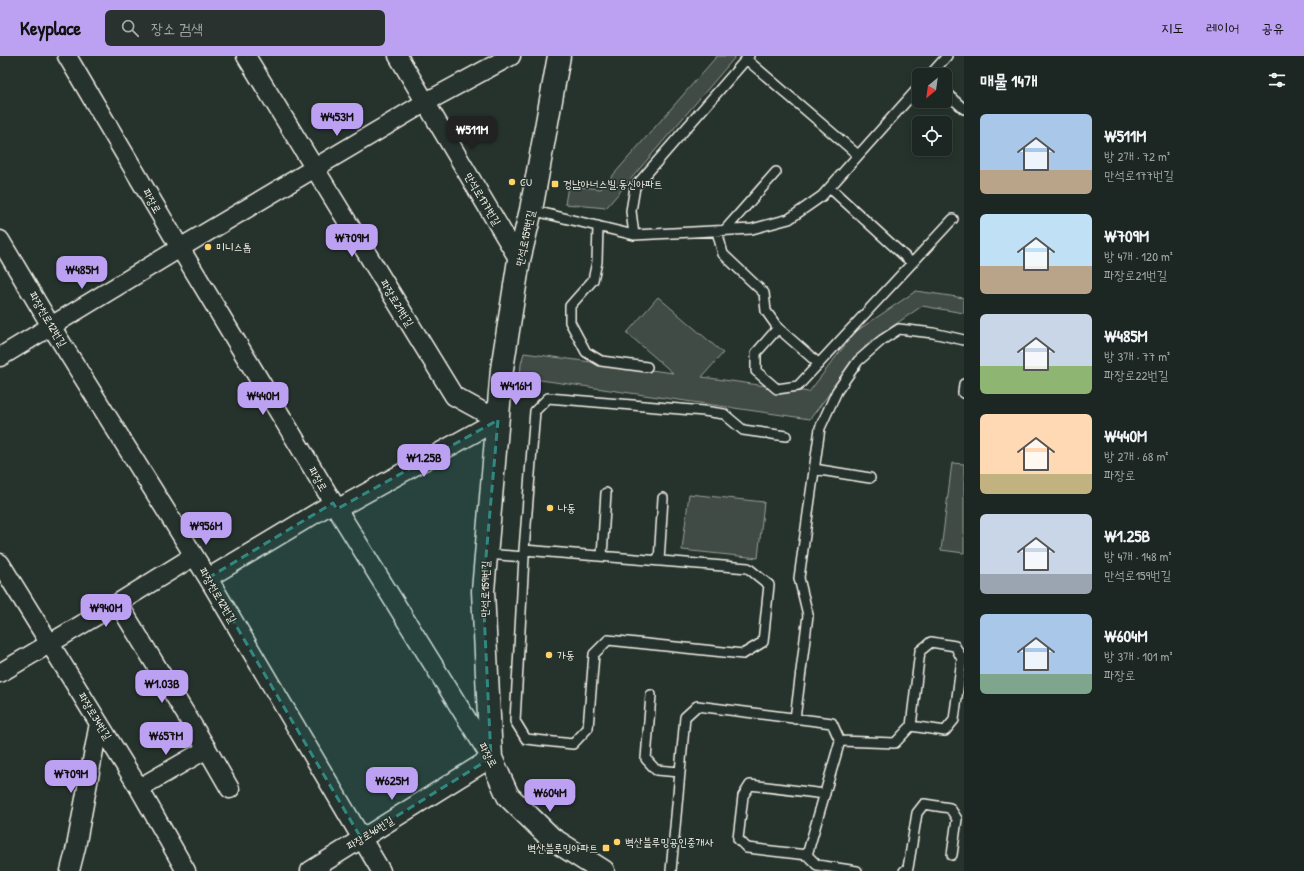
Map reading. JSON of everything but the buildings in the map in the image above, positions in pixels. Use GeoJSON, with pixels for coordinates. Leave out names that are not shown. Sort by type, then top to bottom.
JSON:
{"type":"FeatureCollection","features":[{"type":"Feature","properties":{"kind":"street","name":"파장로"},"geometry":{"type":"LineString","coordinates":[[67,56],[335,506],[491,758],[508,796],[551,838],[603,871]]}},
{"type":"Feature","properties":{"kind":"street","name":"파장로21번길"},"geometry":{"type":"LineString","coordinates":[[246,56],[454,396],[498,420]]}},
{"type":"Feature","properties":{"kind":"street","name":"만석로177번길"},"geometry":{"type":"LineString","coordinates":[[398,56],[519,260]]}},
{"type":"Feature","properties":{"kind":"street"},"geometry":{"type":"LineString","coordinates":[[0,357],[426,102],[511,56]]}},
{"type":"Feature","properties":{"kind":"street","name":"만석로159번길"},"geometry":{"type":"LineString","coordinates":[[491,758],[483,591],[502,370],[519,260],[531,210],[559,56]]}},
{"type":"Feature","properties":{"kind":"street","name":"파장천로12번길"},"geometry":{"type":"LineString","coordinates":[[0,240],[51,326],[208,578],[381,871]]}},
{"type":"Feature","properties":{"kind":"street"},"geometry":{"type":"LineString","coordinates":[[208,578],[335,506],[498,420]]}},
{"type":"Feature","properties":{"kind":"street"},"geometry":{"type":"LineString","coordinates":[[0,673],[118,604],[194,556]]}},
{"type":"Feature","properties":{"kind":"street","name":"파장로34번길"},"geometry":{"type":"LineString","coordinates":[[0,563],[139,788],[186,871]]}},
{"type":"Feature","properties":{"kind":"street"},"geometry":{"type":"LineString","coordinates":[[118,604],[230,789]]}},
{"type":"Feature","properties":{"kind":"street"},"geometry":{"type":"LineString","coordinates":[[70,871],[76,847],[99,723]]}},
{"type":"Feature","properties":{"kind":"street"},"geometry":{"type":"LineString","coordinates":[[139,788],[207,749]]}},
{"type":"Feature","properties":{"kind":"street","name":"파장로46번길"},"geometry":{"type":"LineString","coordinates":[[310,871],[491,758]]}},
{"type":"Feature","properties":{"kind":"lane"},"geometry":{"type":"LineString","coordinates":[[936,68],[946,56]]}},
{"type":"Feature","properties":{"kind":"lane"},"geometry":{"type":"LineString","coordinates":[[634,235],[631,211],[635,187],[748,58],[858,155]]}},
{"type":"Feature","properties":{"kind":"lane"},"geometry":{"type":"LineString","coordinates":[[531,210],[634,235],[752,229],[789,219],[822,196],[830,188],[912,95]]}},
{"type":"Feature","properties":{"kind":"lane"},"geometry":{"type":"LineString","coordinates":[[952,98],[964,108]]}},
{"type":"Feature","properties":{"kind":"lane"},"geometry":{"type":"LineString","coordinates":[[776,172],[721,230],[723,254],[764,293],[766,311],[778,328],[819,364]]}},
{"type":"Feature","properties":{"kind":"lane"},"geometry":{"type":"LineString","coordinates":[[830,188],[912,263]]}},
{"type":"Feature","properties":{"kind":"lane"},"geometry":{"type":"LineString","coordinates":[[778,328],[756,353],[756,371],[777,389],[798,386],[953,219]]}},
{"type":"Feature","properties":{"kind":"lane"},"geometry":{"type":"LineString","coordinates":[[598,226],[597,262],[593,280],[570,306],[570,322],[586,352],[600,361],[646,367]]}},
{"type":"Feature","properties":{"kind":"lane"},"geometry":{"type":"LineString","coordinates":[[794,718],[808,615],[799,578],[820,428],[837,391],[858,361],[882,340],[899,329],[964,340]]}},
{"type":"Feature","properties":{"kind":"lane"},"geometry":{"type":"LineString","coordinates":[[963,393],[964,384]]}},
{"type":"Feature","properties":{"kind":"lane"},"geometry":{"type":"LineString","coordinates":[[486,554],[524,554],[602,556],[748,568],[768,584],[763,642],[743,654],[608,640],[594,654],[588,728],[573,744],[526,739],[515,721],[524,554],[535,411],[548,398],[704,411],[724,414],[743,430],[786,436]]}},
{"type":"Feature","properties":{"kind":"lane"},"geometry":{"type":"LineString","coordinates":[[814,469],[870,478]]}},
{"type":"Feature","properties":{"kind":"lane"},"geometry":{"type":"LineString","coordinates":[[602,556],[606,493]]}},
{"type":"Feature","properties":{"kind":"lane"},"geometry":{"type":"LineString","coordinates":[[659,561],[663,498]]}},
{"type":"Feature","properties":{"kind":"lane"},"geometry":{"type":"LineString","coordinates":[[840,741],[895,743],[911,726],[920,651],[931,642],[955,646],[962,658],[954,720],[945,731],[911,726]]}},
{"type":"Feature","properties":{"kind":"lane"},"geometry":{"type":"LineString","coordinates":[[651,695],[646,759],[656,770],[680,772]]}},
{"type":"Feature","properties":{"kind":"lane"},"geometry":{"type":"LineString","coordinates":[[671,871],[685,717],[697,706],[832,723],[840,741],[808,855]]}},
{"type":"Feature","properties":{"kind":"lane"},"geometry":{"type":"LineString","coordinates":[[825,794],[750,784],[743,796],[738,839],[747,848],[808,855],[817,865],[857,871]]}},
{"type":"Feature","properties":{"kind":"lane"},"geometry":{"type":"LineString","coordinates":[[904,871],[908,868],[917,813],[924,804],[950,808],[957,819],[952,855]]}},
{"type":"Feature","properties":{"kind":"highlighted area"},"geometry":{"type":"Polygon","coordinates":[[[498,420],[483,591],[491,758],[361,838],[208,578],[333,503],[337,509],[498,420]]]}},
{"type":"Feature","properties":{"kind":"shaded area"},"geometry":{"type":"Polygon","coordinates":[[[717,56],[736,56],[606,208],[565,204],[568,186],[601,189],[717,56]]]}},
{"type":"Feature","properties":{"kind":"shaded area"},"geometry":{"type":"Polygon","coordinates":[[[916,291],[964,298],[964,313],[922,306],[868,343],[810,419],[520,377],[524,353],[673,373],[627,333],[658,297],[723,353],[702,377],[809,392],[855,332],[916,291]]]}},
{"type":"Feature","properties":{"kind":"shaded area"},"geometry":{"type":"Polygon","coordinates":[[[952,463],[964,464],[964,553],[941,550],[952,463]]]}},
{"type":"Feature","properties":{"kind":"shaded area"},"geometry":{"type":"Polygon","coordinates":[[[689,494],[764,502],[758,558],[682,550],[689,494]]]}},
{"type":"Feature","properties":{"kind":"place","name":"CU"},"geometry":{"type":"Point","coordinates":[512,182]}},
{"type":"Feature","properties":{"kind":"place","name":"경남아너스빌.동신아파트"},"geometry":{"type":"Point","coordinates":[555,184]}},
{"type":"Feature","properties":{"kind":"place","name":"미니스톱"},"geometry":{"type":"Point","coordinates":[208,247]}},
{"type":"Feature","properties":{"kind":"place","name":"나동"},"geometry":{"type":"Point","coordinates":[550,508]}},
{"type":"Feature","properties":{"kind":"place","name":"가동"},"geometry":{"type":"Point","coordinates":[549,655]}},
{"type":"Feature","properties":{"kind":"place","name":"벽산블루밍공인중개사"},"geometry":{"type":"Point","coordinates":[617,842]}},
{"type":"Feature","properties":{"kind":"place","name":"벽산블루밍아파트"},"geometry":{"type":"Point","coordinates":[606,848]}}]}
